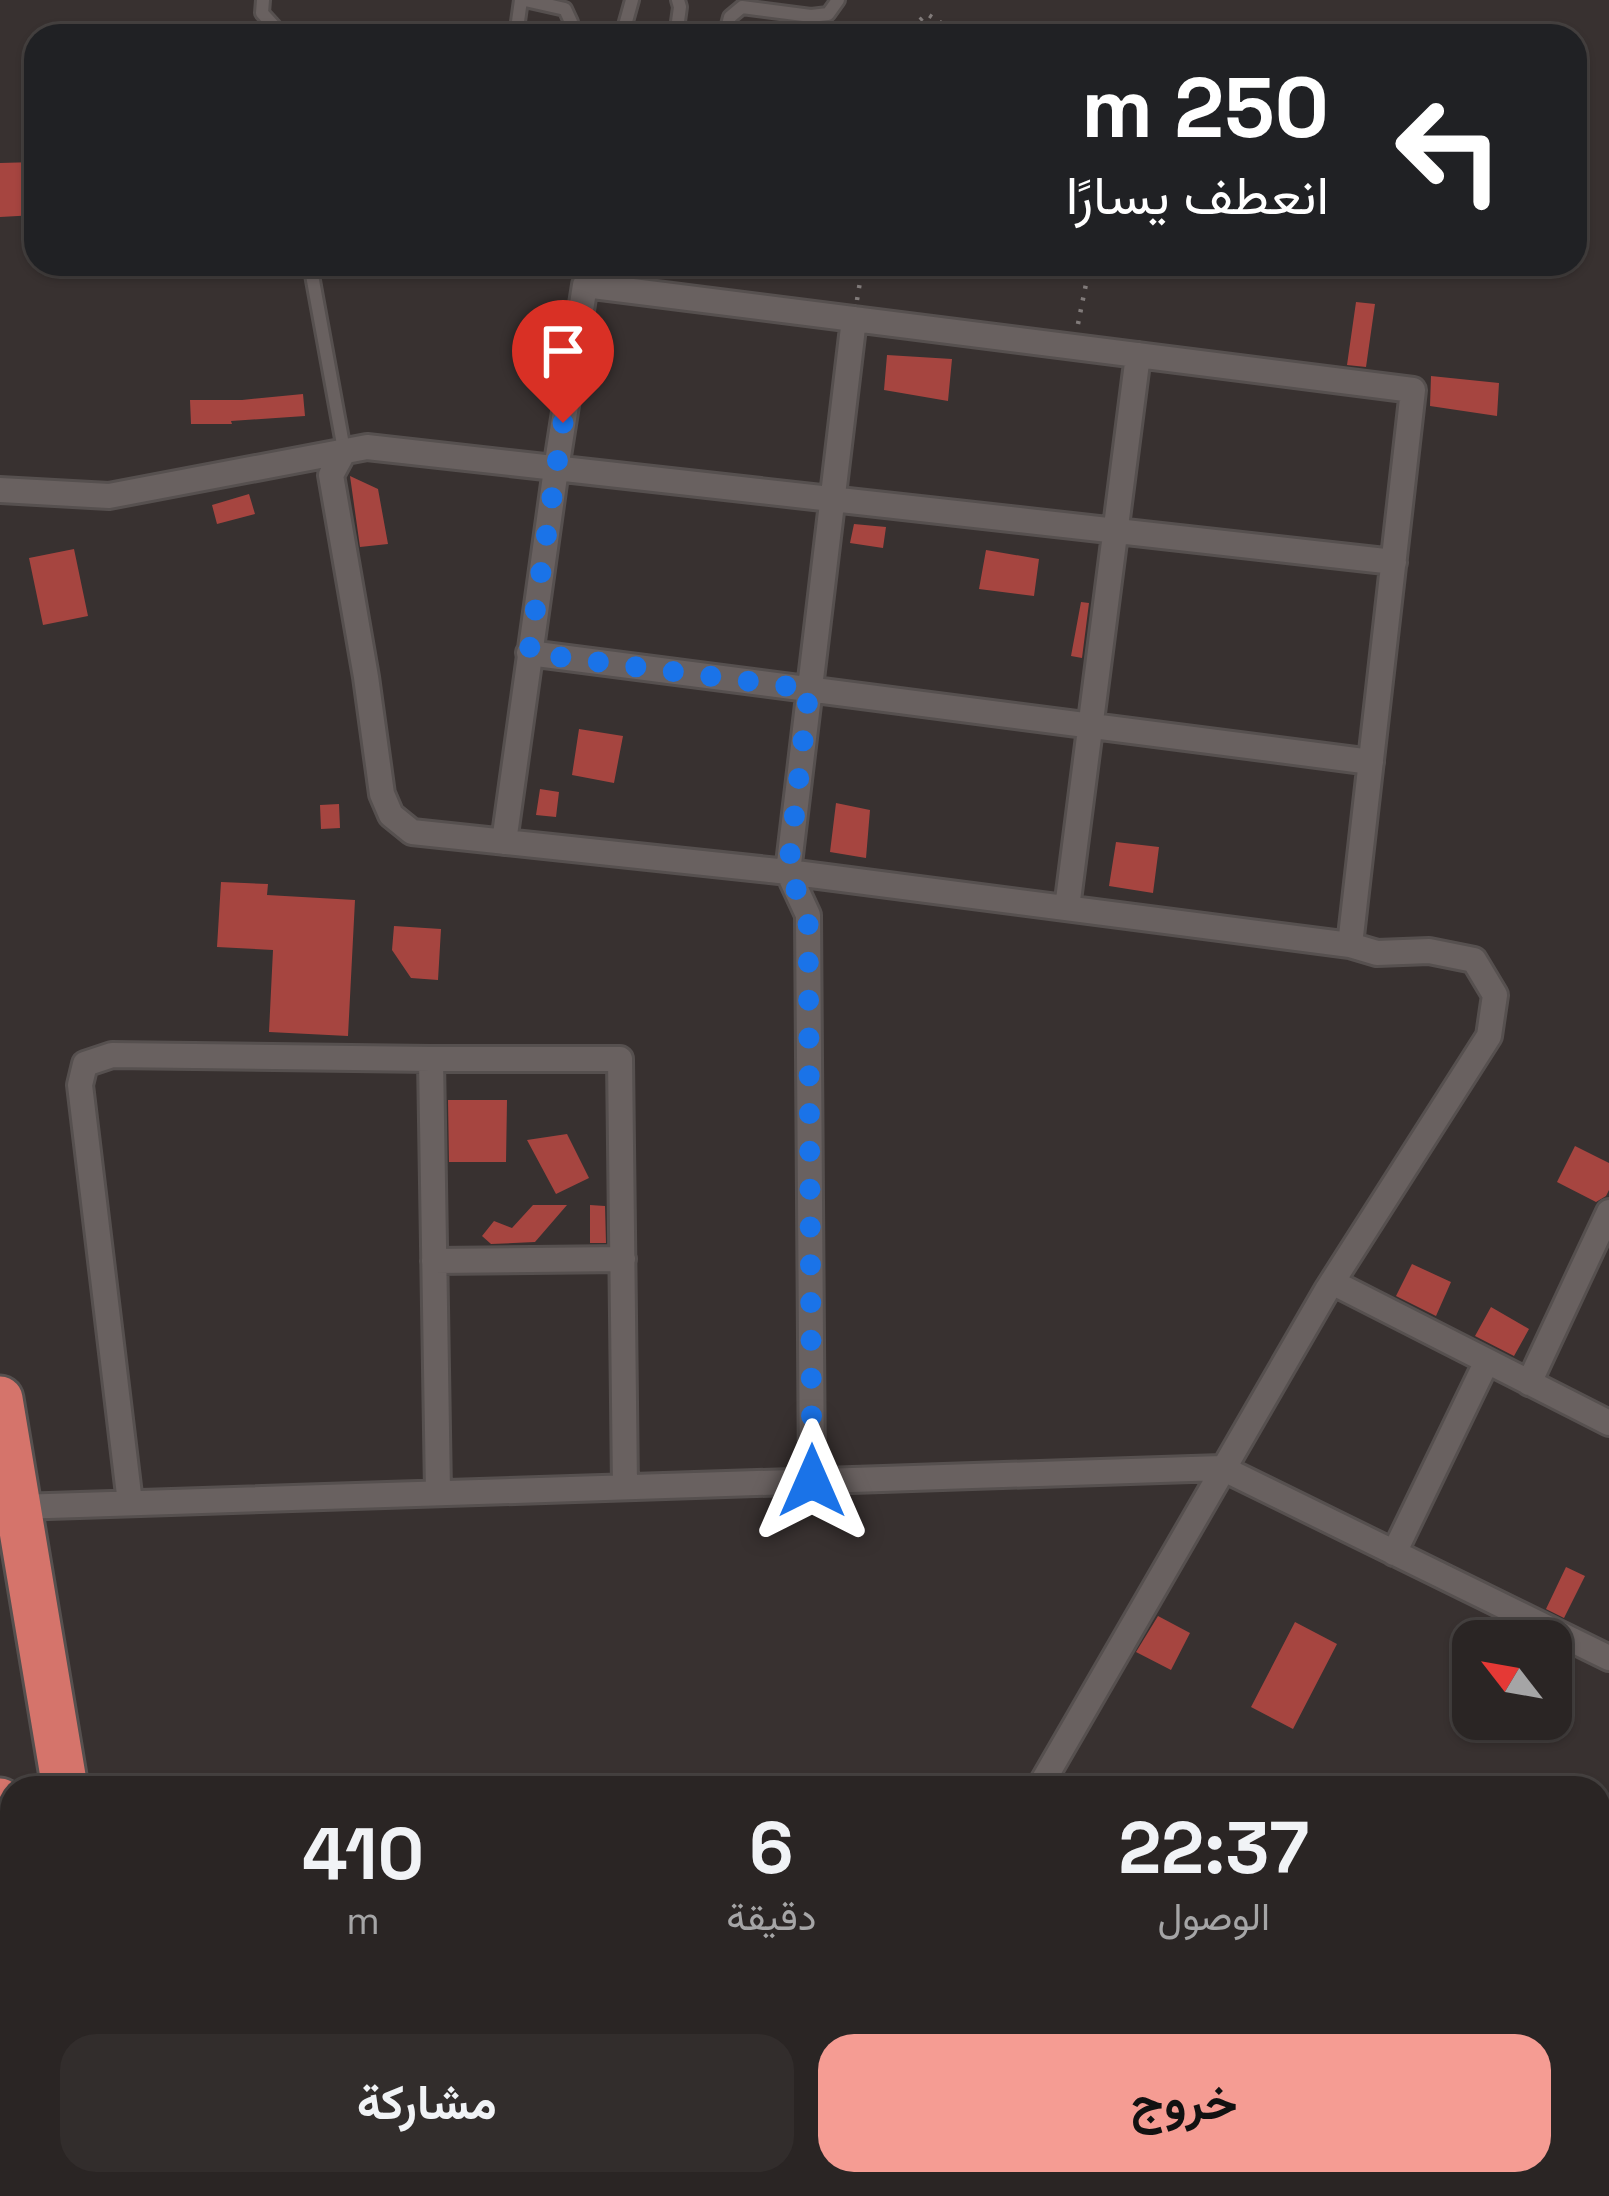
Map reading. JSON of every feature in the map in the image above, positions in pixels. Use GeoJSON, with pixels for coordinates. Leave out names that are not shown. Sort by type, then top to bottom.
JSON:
{"type":"FeatureCollection","features":[{"type":"Feature","properties":{"kind":"highway"},"geometry":{"type":"LineString","coordinates":[[0,1399],[63,1776]]}},
{"type":"Feature","properties":{"kind":"street"},"geometry":{"type":"LineString","coordinates":[[504,842],[585,285],[1413,390],[1350,945]]}},
{"type":"Feature","properties":{"kind":"street"},"geometry":{"type":"LineString","coordinates":[[812,1481],[808,915],[788,872],[854,319]]}},
{"type":"Feature","properties":{"kind":"street"},"geometry":{"type":"LineString","coordinates":[[1067,908],[1138,356]]}},
{"type":"Feature","properties":{"kind":"street"},"geometry":{"type":"LineString","coordinates":[[0,490],[109,496],[367,447],[1394,562]]}},
{"type":"Feature","properties":{"kind":"street"},"geometry":{"type":"LineString","coordinates":[[344,452],[331,475],[382,794],[391,815],[412,832],[788,872],[1350,945],[1377,953],[1429,951],[1474,960],[1496,995],[1489,1036],[1332,1282],[1046,1776]]}},
{"type":"Feature","properties":{"kind":"street"},"geometry":{"type":"LineString","coordinates":[[529,653],[1371,762]]}},
{"type":"Feature","properties":{"kind":"street"},"geometry":{"type":"LineString","coordinates":[[130,1503],[80,1085],[85,1064],[112,1055],[620,1059],[625,1487]]}},
{"type":"Feature","properties":{"kind":"street"},"geometry":{"type":"LineString","coordinates":[[431,1059],[438,1492]]}},
{"type":"Feature","properties":{"kind":"street"},"geometry":{"type":"LineString","coordinates":[[1529,1383],[1609,1212]]}},
{"type":"Feature","properties":{"kind":"street"},"geometry":{"type":"LineString","coordinates":[[434,1261],[622,1258]]}},
{"type":"Feature","properties":{"kind":"street"},"geometry":{"type":"LineString","coordinates":[[1332,1282],[1609,1423]]}},
{"type":"Feature","properties":{"kind":"street"},"geometry":{"type":"LineString","coordinates":[[1394,1553],[1487,1361]]}},
{"type":"Feature","properties":{"kind":"street"},"geometry":{"type":"LineString","coordinates":[[18,1507],[1222,1468],[1609,1658]]}},
{"type":"Feature","properties":{"kind":"lane"},"geometry":{"type":"LineString","coordinates":[[523,0],[565,9],[572,24]]}},
{"type":"Feature","properties":{"kind":"lane"},"geometry":{"type":"LineString","coordinates":[[728,24],[742,8],[811,16],[828,14],[838,0]]}},
{"type":"Feature","properties":{"kind":"lane"},"geometry":{"type":"LineString","coordinates":[[312,276],[344,452]]}},
{"type":"Feature","properties":{"kind":"path"},"geometry":{"type":"LineString","coordinates":[[916,24],[927,14],[943,24]]}},
{"type":"Feature","properties":{"kind":"path"},"geometry":{"type":"LineString","coordinates":[[854,319],[861,276]]}},
{"type":"Feature","properties":{"kind":"path"},"geometry":{"type":"LineString","coordinates":[[1074,347],[1088,276]]}},
{"type":"Feature","properties":{"kind":"building"},"geometry":{"type":"Polygon","coordinates":[[[24,162],[24,216],[0,217],[0,163],[24,162]]]}},
{"type":"Feature","properties":{"kind":"building"},"geometry":{"type":"Polygon","coordinates":[[[1356,302],[1375,304],[1366,367],[1347,365],[1356,302]]]}},
{"type":"Feature","properties":{"kind":"building"},"geometry":{"type":"Polygon","coordinates":[[[887,355],[952,359],[948,401],[884,390],[887,355]]]}},
{"type":"Feature","properties":{"kind":"building"},"geometry":{"type":"Polygon","coordinates":[[[1431,376],[1499,383],[1497,416],[1430,406],[1431,376]]]}},
{"type":"Feature","properties":{"kind":"building"},"geometry":{"type":"Polygon","coordinates":[[[303,394],[305,416],[191,424],[190,400],[303,394]]]}},
{"type":"Feature","properties":{"kind":"building"},"geometry":{"type":"Polygon","coordinates":[[[350,476],[378,489],[388,544],[360,547],[350,476]]]}},
{"type":"Feature","properties":{"kind":"building"},"geometry":{"type":"Polygon","coordinates":[[[249,494],[255,514],[217,524],[212,505],[249,494]]]}},
{"type":"Feature","properties":{"kind":"building"},"geometry":{"type":"Polygon","coordinates":[[[854,524],[886,527],[883,548],[850,543],[854,524]]]}},
{"type":"Feature","properties":{"kind":"building"},"geometry":{"type":"Polygon","coordinates":[[[74,549],[88,616],[43,625],[29,558],[74,549]]]}},
{"type":"Feature","properties":{"kind":"building"},"geometry":{"type":"Polygon","coordinates":[[[986,550],[1039,559],[1034,596],[979,589],[986,550]]]}},
{"type":"Feature","properties":{"kind":"building"},"geometry":{"type":"Polygon","coordinates":[[[1081,602],[1089,603],[1082,658],[1071,656],[1081,602]]]}},
{"type":"Feature","properties":{"kind":"building"},"geometry":{"type":"Polygon","coordinates":[[[579,729],[623,736],[614,783],[572,775],[579,729]]]}},
{"type":"Feature","properties":{"kind":"building"},"geometry":{"type":"Polygon","coordinates":[[[540,789],[559,792],[556,817],[536,815],[540,789]]]}},
{"type":"Feature","properties":{"kind":"building"},"geometry":{"type":"Polygon","coordinates":[[[836,803],[870,810],[866,858],[830,852],[836,803]]]}},
{"type":"Feature","properties":{"kind":"building"},"geometry":{"type":"Polygon","coordinates":[[[339,804],[340,828],[321,829],[320,805],[339,804]]]}},
{"type":"Feature","properties":{"kind":"building"},"geometry":{"type":"Polygon","coordinates":[[[1116,842],[1159,847],[1153,893],[1109,886],[1116,842]]]}},
{"type":"Feature","properties":{"kind":"building"},"geometry":{"type":"Polygon","coordinates":[[[221,882],[268,884],[267,895],[355,900],[348,1036],[269,1032],[273,950],[217,947],[221,882]]]}},
{"type":"Feature","properties":{"kind":"building"},"geometry":{"type":"Polygon","coordinates":[[[394,926],[441,929],[438,980],[411,978],[392,950],[394,926]]]}},
{"type":"Feature","properties":{"kind":"building"},"geometry":{"type":"Polygon","coordinates":[[[448,1100],[507,1100],[506,1162],[449,1162],[448,1100]]]}},
{"type":"Feature","properties":{"kind":"building"},"geometry":{"type":"Polygon","coordinates":[[[567,1134],[589,1178],[556,1194],[527,1140],[567,1134]]]}},
{"type":"Feature","properties":{"kind":"building"},"geometry":{"type":"Polygon","coordinates":[[[1575,1146],[1609,1163],[1609,1190],[1596,1202],[1557,1182],[1575,1146]]]}},
{"type":"Feature","properties":{"kind":"building"},"geometry":{"type":"Polygon","coordinates":[[[533,1205],[567,1205],[535,1242],[491,1244],[482,1236],[494,1221],[512,1228],[533,1205]]]}},
{"type":"Feature","properties":{"kind":"building"},"geometry":{"type":"Polygon","coordinates":[[[590,1205],[605,1206],[606,1243],[590,1243],[590,1205]]]}},
{"type":"Feature","properties":{"kind":"building"},"geometry":{"type":"Polygon","coordinates":[[[1412,1264],[1451,1282],[1436,1316],[1396,1296],[1412,1264]]]}},
{"type":"Feature","properties":{"kind":"building"},"geometry":{"type":"Polygon","coordinates":[[[1491,1307],[1529,1329],[1514,1356],[1475,1336],[1491,1307]]]}},
{"type":"Feature","properties":{"kind":"building"},"geometry":{"type":"Polygon","coordinates":[[[1566,1567],[1585,1576],[1564,1618],[1546,1609],[1566,1567]]]}},
{"type":"Feature","properties":{"kind":"building"},"geometry":{"type":"Polygon","coordinates":[[[1158,1616],[1190,1633],[1171,1670],[1136,1652],[1158,1616]]]}},
{"type":"Feature","properties":{"kind":"building"},"geometry":{"type":"Polygon","coordinates":[[[1295,1622],[1337,1644],[1293,1729],[1251,1707],[1295,1622]]]}},
{"type":"Feature","properties":{"kind":"route"},"geometry":{"type":"LineString","coordinates":[[563,423],[529,653],[809,689],[788,872],[808,915],[812,1481]]}}]}
